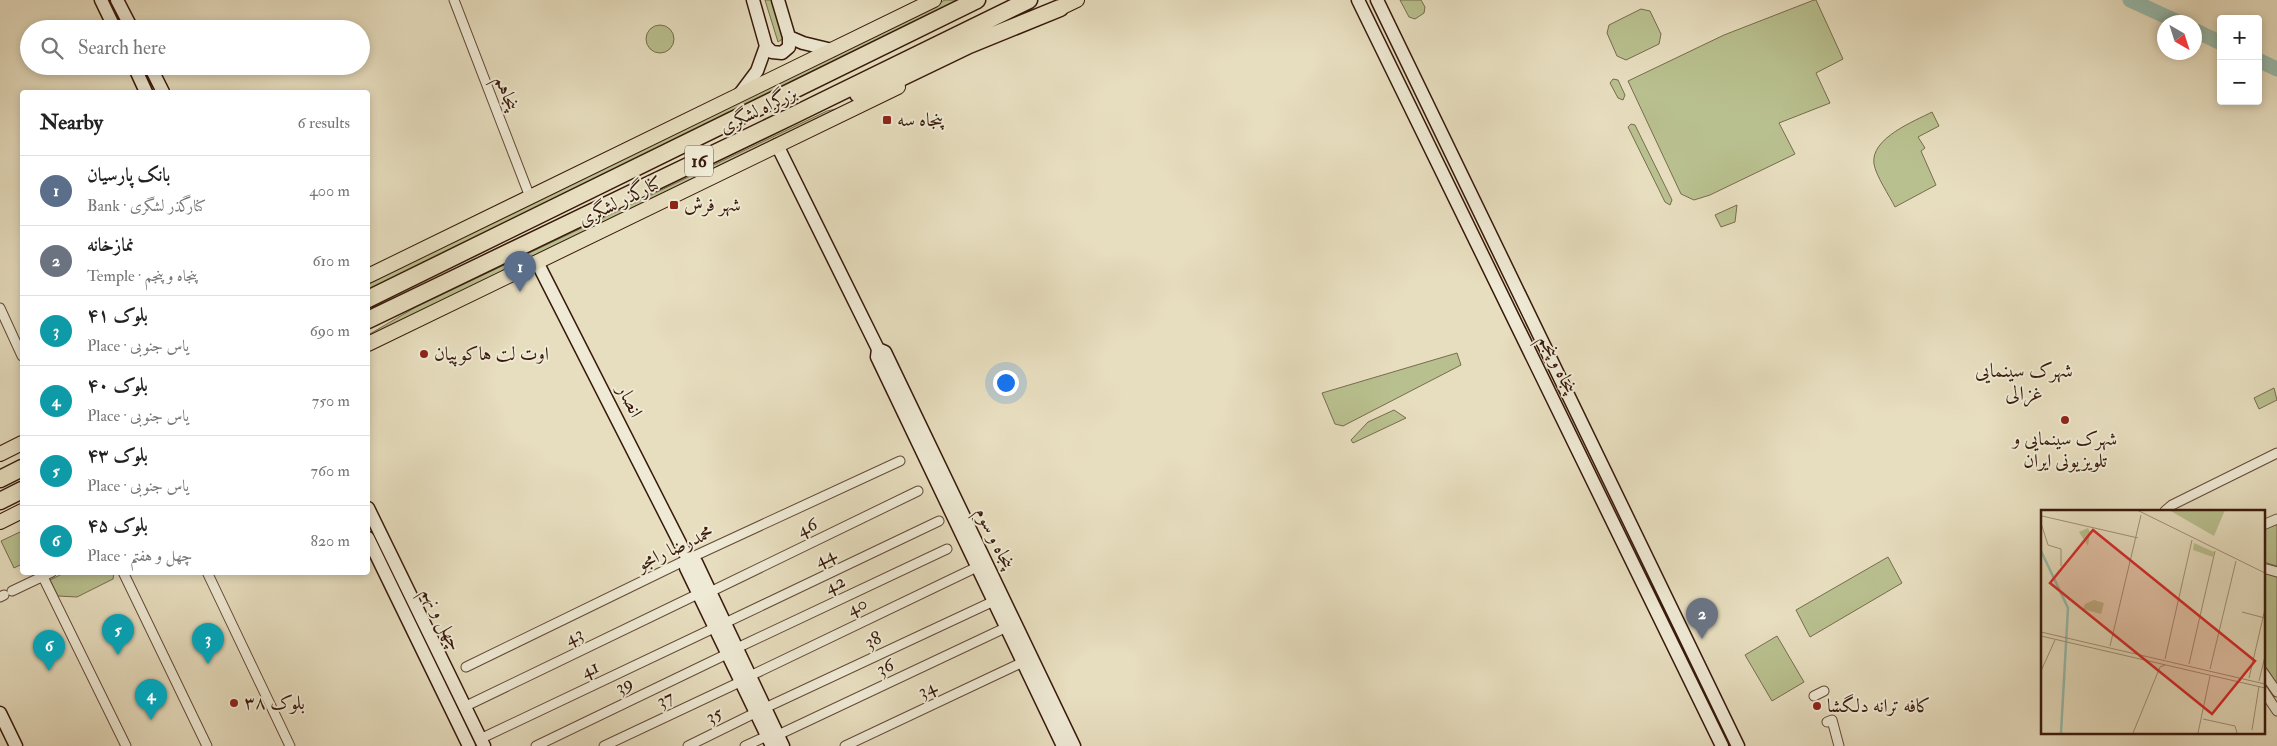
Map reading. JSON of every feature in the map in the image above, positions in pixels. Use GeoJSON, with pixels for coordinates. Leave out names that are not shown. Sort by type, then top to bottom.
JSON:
{"type":"FeatureCollection","features":[{"type":"Feature","properties":{"kind":"highway","name":"بزرگراه لشگری"},"geometry":{"type":"LineString","coordinates":[[370,298],[977,0]]}},
{"type":"Feature","properties":{"kind":"highway","name":"بزرگراه لشگری"},"geometry":{"type":"LineString","coordinates":[[370,319],[1028,0]]}},
{"type":"Feature","properties":{"kind":"highway"},"geometry":{"type":"LineString","coordinates":[[794,115],[888,84],[968,44],[1060,8]]}},
{"type":"Feature","properties":{"kind":"highway"},"geometry":{"type":"LineString","coordinates":[[370,324],[401,303]]}},
{"type":"Feature","properties":{"kind":"highway"},"geometry":{"type":"LineString","coordinates":[[0,479],[20,469]]}},
{"type":"Feature","properties":{"kind":"highway"},"geometry":{"type":"LineString","coordinates":[[0,501],[20,491]]}},
{"type":"Feature","properties":{"kind":"main road"},"geometry":{"type":"LineString","coordinates":[[370,275],[934,0]]}},
{"type":"Feature","properties":{"kind":"main road","name":"کنارگذر لشگری"},"geometry":{"type":"LineString","coordinates":[[370,343],[1077,0]]}},
{"type":"Feature","properties":{"kind":"main road"},"geometry":{"type":"LineString","coordinates":[[0,454],[20,444]]}},
{"type":"Feature","properties":{"kind":"main road"},"geometry":{"type":"LineString","coordinates":[[0,515],[20,507]]}},
{"type":"Feature","properties":{"kind":"main road"},"geometry":{"type":"LineString","coordinates":[[0,522],[20,512]]}},
{"type":"Feature","properties":{"kind":"street"},"geometry":{"type":"LineString","coordinates":[[101,0],[111,20]]}},
{"type":"Feature","properties":{"kind":"street"},"geometry":{"type":"LineString","coordinates":[[118,0],[128,20]]}},
{"type":"Feature","properties":{"kind":"street","name":"پنجاهم"},"geometry":{"type":"LineString","coordinates":[[454,0],[530,197]]}},
{"type":"Feature","properties":{"kind":"street"},"geometry":{"type":"LineString","coordinates":[[753,0],[766,46],[772,52],[782,53],[788,47],[789,37],[778,0]]}},
{"type":"Feature","properties":{"kind":"street","name":"پنجاه و پنجم"},"geometry":{"type":"LineString","coordinates":[[1358,0],[1722,730],[1738,746]]}},
{"type":"Feature","properties":{"kind":"street","name":"پنجاه و پنجم"},"geometry":{"type":"LineString","coordinates":[[1377,0],[1515,286],[1722,730],[1722,746]]}},
{"type":"Feature","properties":{"kind":"street"},"geometry":{"type":"LineString","coordinates":[[789,37],[803,43],[832,50]]}},
{"type":"Feature","properties":{"kind":"street"},"geometry":{"type":"LineString","coordinates":[[739,95],[757,71],[766,46]]}},
{"type":"Feature","properties":{"kind":"street"},"geometry":{"type":"LineString","coordinates":[[138,75],[145,90]]}},
{"type":"Feature","properties":{"kind":"street"},"geometry":{"type":"LineString","coordinates":[[154,75],[162,90]]}},
{"type":"Feature","properties":{"kind":"street","name":"پنجاه و سوم"},"geometry":{"type":"LineString","coordinates":[[777,145],[878,349],[877,357],[1063,745]]}},
{"type":"Feature","properties":{"kind":"street","name":"انصار"},"geometry":{"type":"LineString","coordinates":[[537,262],[688,559],[696,562],[704,593],[775,741]]}},
{"type":"Feature","properties":{"kind":"street"},"geometry":{"type":"LineString","coordinates":[[1503,292],[1515,286]]}},
{"type":"Feature","properties":{"kind":"street"},"geometry":{"type":"LineString","coordinates":[[0,308],[20,352]]}},
{"type":"Feature","properties":{"kind":"street","name":"پنجاه و سوم"},"geometry":{"type":"LineString","coordinates":[[878,349],[885,352],[1063,745]]}},
{"type":"Feature","properties":{"kind":"street"},"geometry":{"type":"LineString","coordinates":[[2166,510],[2172,505],[2277,454]]}},
{"type":"Feature","properties":{"kind":"street","name":"محمدرضا رامجو"},"geometry":{"type":"LineString","coordinates":[[466,667],[688,559],[900,461]]}},
{"type":"Feature","properties":{"kind":"street","name":"46"},"geometry":{"type":"LineString","coordinates":[[704,593],[918,491]]}},
{"type":"Feature","properties":{"kind":"street","name":"چهل و نهم"},"geometry":{"type":"LineString","coordinates":[[370,512],[464,707],[478,744]]}},
{"type":"Feature","properties":{"kind":"street"},"geometry":{"type":"LineString","coordinates":[[2264,525],[2277,519]]}},
{"type":"Feature","properties":{"kind":"street","name":"44"},"geometry":{"type":"LineString","coordinates":[[720,625],[939,521]]}},
{"type":"Feature","properties":{"kind":"street","name":"چهل و نهم"},"geometry":{"type":"LineString","coordinates":[[370,542],[478,744]]}},
{"type":"Feature","properties":{"kind":"street","name":"42"},"geometry":{"type":"LineString","coordinates":[[732,651],[948,549]]}},
{"type":"Feature","properties":{"kind":"street","name":"40"},"geometry":{"type":"LineString","coordinates":[[745,679],[978,567]]}},
{"type":"Feature","properties":{"kind":"street"},"geometry":{"type":"LineString","coordinates":[[2264,568],[2277,572]]}},
{"type":"Feature","properties":{"kind":"street"},"geometry":{"type":"LineString","coordinates":[[5,594],[47,575]]}},
{"type":"Feature","properties":{"kind":"street"},"geometry":{"type":"LineString","coordinates":[[124,575],[207,746]]}},
{"type":"Feature","properties":{"kind":"street"},"geometry":{"type":"LineString","coordinates":[[208,575],[290,746]]}},
{"type":"Feature","properties":{"kind":"street"},"geometry":{"type":"LineString","coordinates":[[43,577],[126,746]]}},
{"type":"Feature","properties":{"kind":"street","name":"43"},"geometry":{"type":"LineString","coordinates":[[464,707],[704,593]]}},
{"type":"Feature","properties":{"kind":"street","name":"38"},"geometry":{"type":"LineString","coordinates":[[760,711],[994,601]]}},
{"type":"Feature","properties":{"kind":"street","name":"41"},"geometry":{"type":"LineString","coordinates":[[478,744],[720,625]]}},
{"type":"Feature","properties":{"kind":"street","name":"36"},"geometry":{"type":"LineString","coordinates":[[745,746],[775,741],[1007,627]]}},
{"type":"Feature","properties":{"kind":"street","name":"39"},"geometry":{"type":"LineString","coordinates":[[536,746],[732,651]]}},
{"type":"Feature","properties":{"kind":"street","name":"34"},"geometry":{"type":"LineString","coordinates":[[845,746],[1023,662]]}},
{"type":"Feature","properties":{"kind":"street","name":"37"},"geometry":{"type":"LineString","coordinates":[[604,746],[745,679]]}},
{"type":"Feature","properties":{"kind":"street"},"geometry":{"type":"LineString","coordinates":[[2266,682],[2277,692]]}},
{"type":"Feature","properties":{"kind":"street"},"geometry":{"type":"LineString","coordinates":[[1814,696],[1824,691]]}},
{"type":"Feature","properties":{"kind":"street"},"geometry":{"type":"LineString","coordinates":[[2264,692],[2277,711]]}},
{"type":"Feature","properties":{"kind":"street","name":"35"},"geometry":{"type":"LineString","coordinates":[[688,746],[760,711]]}},
{"type":"Feature","properties":{"kind":"street"},"geometry":{"type":"LineString","coordinates":[[0,713],[16,746]]}},
{"type":"Feature","properties":{"kind":"street"},"geometry":{"type":"LineString","coordinates":[[1827,722],[1832,720],[1839,746]]}},
{"type":"Feature","properties":{"kind":"green space"},"geometry":{"type":"Polygon","coordinates":[[[765,0],[773,0],[784,38],[778,42],[765,0]]]}},
{"type":"Feature","properties":{"kind":"green space"},"geometry":{"type":"Polygon","coordinates":[[[945,0],[967,0],[370,289],[370,280],[945,0]]]}},
{"type":"Feature","properties":{"kind":"green space"},"geometry":{"type":"Polygon","coordinates":[[[1400,0],[1421,0],[1425,7],[1424,13],[1415,19],[1409,17],[1400,0]]]}},
{"type":"Feature","properties":{"kind":"green space"},"geometry":{"type":"Polygon","coordinates":[[[1816,0],[1843,59],[1816,73],[1830,103],[1779,123],[1795,154],[1710,195],[1694,200],[1681,194],[1628,81],[1724,35],[1816,0]]]}},
{"type":"Feature","properties":{"kind":"green space"},"geometry":{"type":"Polygon","coordinates":[[[1641,9],[1650,11],[1661,34],[1659,44],[1626,60],[1617,56],[1607,33],[1609,25],[1641,9]]]}},
{"type":"Feature","properties":{"kind":"green space"},"geometry":{"type":"Polygon","coordinates":[[[660,25],[670,29],[674,39],[670,49],[660,53],[650,49],[646,39],[650,29],[660,25]]]}},
{"type":"Feature","properties":{"kind":"green space"},"geometry":{"type":"Polygon","coordinates":[[[1613,79],[1618,80],[1625,95],[1623,100],[1618,98],[1610,83],[1613,79]]]}},
{"type":"Feature","properties":{"kind":"green space"},"geometry":{"type":"Polygon","coordinates":[[[849,106],[370,339],[370,334],[416,307],[827,111],[849,106]]]}},
{"type":"Feature","properties":{"kind":"green space"},"geometry":{"type":"Polygon","coordinates":[[[1932,112],[1939,126],[1918,137],[1925,148],[1921,151],[1936,185],[1895,207],[1877,174],[1874,164],[1875,155],[1879,146],[1886,138],[1932,112]]]}},
{"type":"Feature","properties":{"kind":"green space"},"geometry":{"type":"Polygon","coordinates":[[[1631,124],[1635,125],[1672,200],[1670,205],[1665,202],[1628,127],[1631,124]]]}},
{"type":"Feature","properties":{"kind":"green space"},"geometry":{"type":"Polygon","coordinates":[[[1737,205],[1735,222],[1721,227],[1715,215],[1737,205]]]}},
{"type":"Feature","properties":{"kind":"green space"},"geometry":{"type":"Polygon","coordinates":[[[1457,353],[1461,365],[1343,426],[1335,424],[1322,393],[1457,353]]]}},
{"type":"Feature","properties":{"kind":"green space"},"geometry":{"type":"Polygon","coordinates":[[[2274,388],[2277,400],[2259,409],[2254,398],[2274,388]]]}},
{"type":"Feature","properties":{"kind":"green space"},"geometry":{"type":"Polygon","coordinates":[[[1394,410],[1406,418],[1353,443],[1351,440],[1368,422],[1394,410]]]}},
{"type":"Feature","properties":{"kind":"green space"},"geometry":{"type":"Polygon","coordinates":[[[2277,523],[2277,566],[2264,562],[2264,528],[2277,523]]]}},
{"type":"Feature","properties":{"kind":"green space"},"geometry":{"type":"Polygon","coordinates":[[[20,532],[20,565],[14,568],[1,541],[20,532]]]}},
{"type":"Feature","properties":{"kind":"green space"},"geometry":{"type":"Polygon","coordinates":[[[1888,557],[1902,583],[1810,637],[1796,610],[1888,557]]]}},
{"type":"Feature","properties":{"kind":"green space"},"geometry":{"type":"Polygon","coordinates":[[[2264,572],[2277,576],[2277,685],[2264,665],[2264,572]]]}},
{"type":"Feature","properties":{"kind":"green space"},"geometry":{"type":"Polygon","coordinates":[[[60,575],[114,575],[113,579],[77,597],[58,596],[50,580],[60,575]]]}},
{"type":"Feature","properties":{"kind":"green space"},"geometry":{"type":"Polygon","coordinates":[[[1777,636],[1804,682],[1772,701],[1745,655],[1777,636]]]}},
{"type":"Feature","properties":{"kind":"waterway"},"geometry":{"type":"LineString","coordinates":[[2130,0],[2163,15]]}},
{"type":"Feature","properties":{"kind":"waterway"},"geometry":{"type":"LineString","coordinates":[[2202,34],[2217,41]]}},
{"type":"Feature","properties":{"kind":"waterway"},"geometry":{"type":"LineString","coordinates":[[2262,62],[2277,69]]}},
{"type":"Feature","properties":{"kind":"place","name":"پنجاه سه"},"geometry":{"type":"Point","coordinates":[887,120]}},
{"type":"Feature","properties":{"kind":"place","name":"شهر فرش"},"geometry":{"type":"Point","coordinates":[674,205]}},
{"type":"Feature","properties":{"kind":"place","name":"بانک پارسیان"},"geometry":{"type":"Point","coordinates":[520,292]}},
{"type":"Feature","properties":{"kind":"place","name":"اوت لت هاکوپیان"},"geometry":{"type":"Point","coordinates":[424,354]}},
{"type":"Feature","properties":{"kind":"place","name":"شهرک سینمایی و تلویزیونی ایران"},"geometry":{"type":"Point","coordinates":[2065,420]}},
{"type":"Feature","properties":{"kind":"place","name":"نمازخانه"},"geometry":{"type":"Point","coordinates":[1702,639]}},
{"type":"Feature","properties":{"kind":"place","name":"بلوک ۴۳"},"geometry":{"type":"Point","coordinates":[118,655]}},
{"type":"Feature","properties":{"kind":"place","name":"بلوک ۴۱"},"geometry":{"type":"Point","coordinates":[208,664]}},
{"type":"Feature","properties":{"kind":"place","name":"بلوک ۴۵"},"geometry":{"type":"Point","coordinates":[49,671]}},
{"type":"Feature","properties":{"kind":"place","name":"بلوک ۳۸"},"geometry":{"type":"Point","coordinates":[234,703]}},
{"type":"Feature","properties":{"kind":"place","name":"کافه ترانه دلگشا"},"geometry":{"type":"Point","coordinates":[1817,706]}},
{"type":"Feature","properties":{"kind":"place","name":"بلوک ۴۰"},"geometry":{"type":"Point","coordinates":[151,720]}},
{"type":"Feature","properties":{"kind":"district","name":"شهرک سینمایی غزالی"},"geometry":{"type":"Point","coordinates":[2024,382]}}]}
